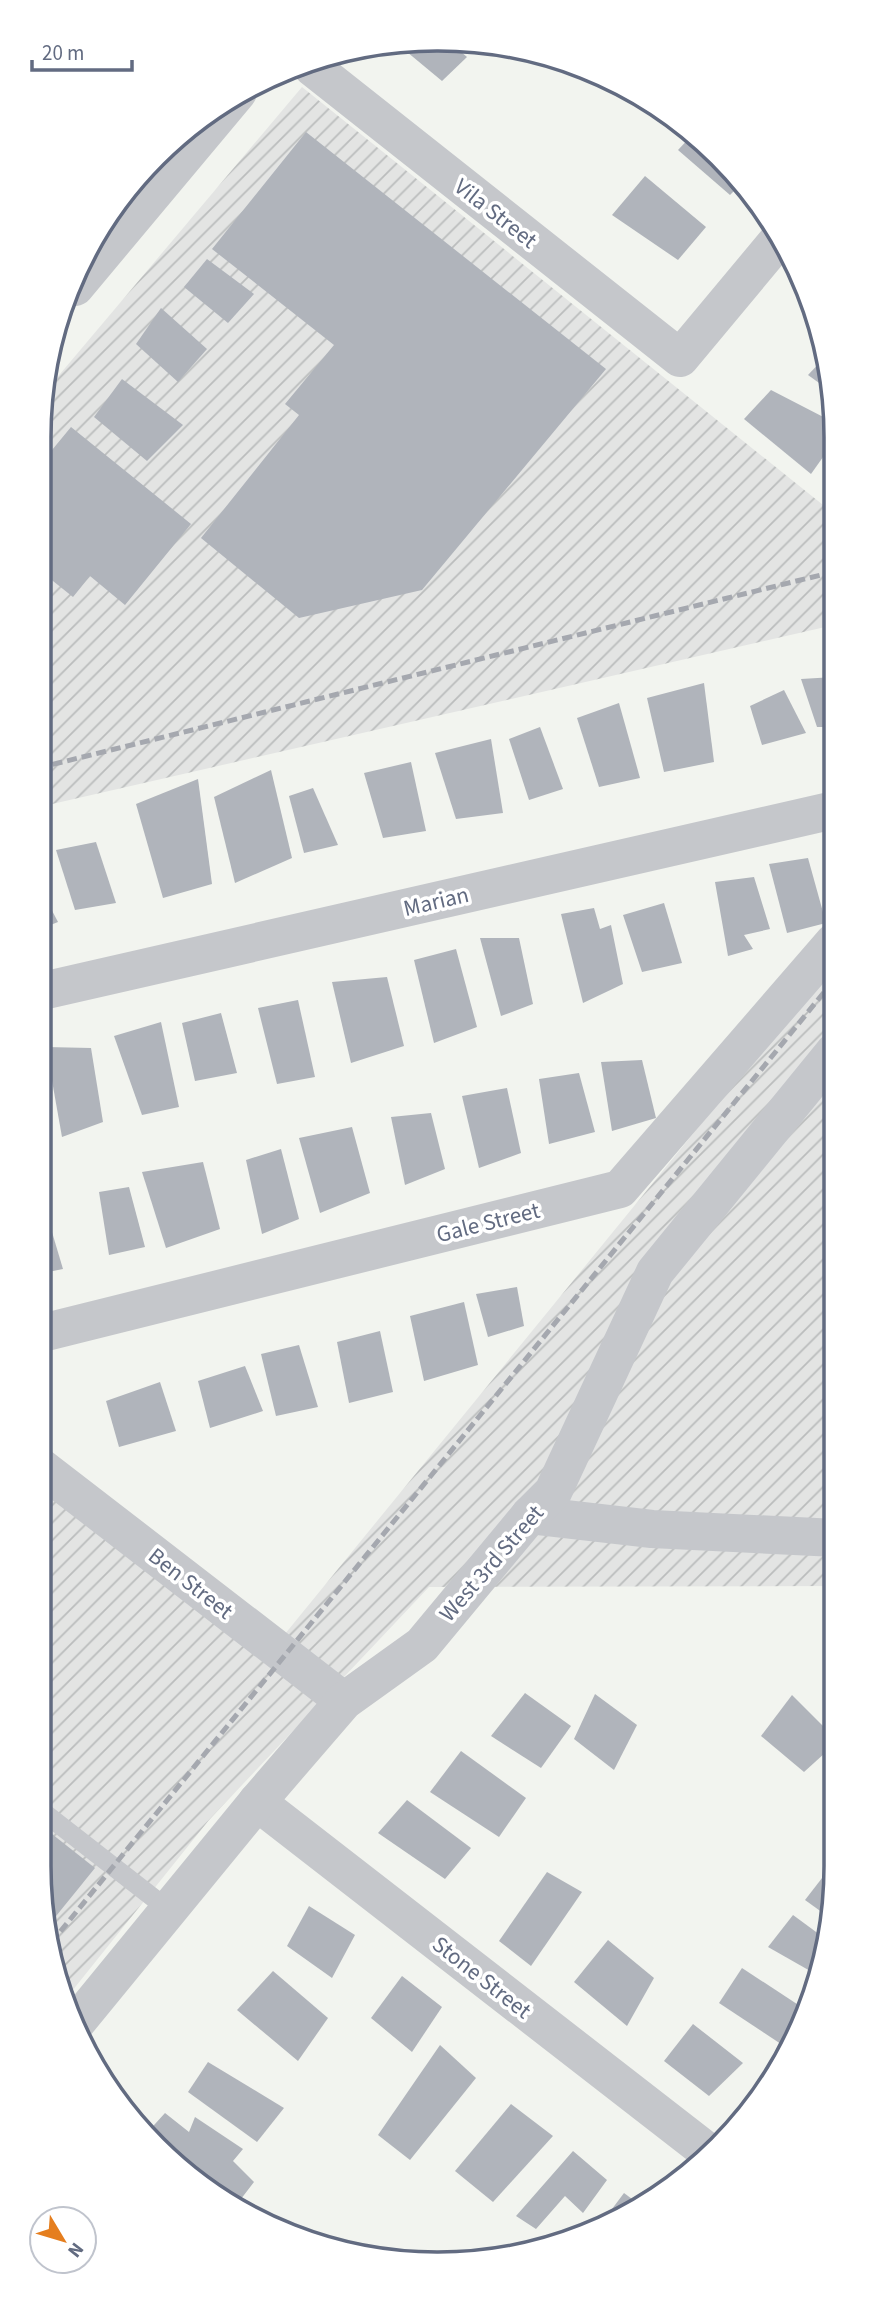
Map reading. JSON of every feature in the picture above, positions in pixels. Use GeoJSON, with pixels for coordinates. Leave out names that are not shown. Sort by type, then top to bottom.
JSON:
{"type":"FeatureCollection","features":[{"type":"Feature","properties":{"kind":"street","name":"Vila Street"},"geometry":{"type":"LineString","coordinates":[[316,70],[680,358],[773,247]]}},
{"type":"Feature","properties":{"kind":"street"},"geometry":{"type":"LineString","coordinates":[[89,270],[210,125]]}},
{"type":"Feature","properties":{"kind":"street","name":"Marian"},"geometry":{"type":"LineString","coordinates":[[51,989],[824,812]]}},
{"type":"Feature","properties":{"kind":"street","name":"Gale Street"},"geometry":{"type":"LineString","coordinates":[[51,1331],[620,1189],[824,954]]}},
{"type":"Feature","properties":{"kind":"street","name":"West 3rd Street"},"geometry":{"type":"LineString","coordinates":[[81,2016],[344,1701],[422,1645],[530,1515],[553,1492],[654,1272],[824,1064]]}},
{"type":"Feature","properties":{"kind":"street","name":"Ben Street"},"geometry":{"type":"LineString","coordinates":[[51,1475],[344,1701]]}},
{"type":"Feature","properties":{"kind":"street"},"geometry":{"type":"LineString","coordinates":[[530,1515],[652,1529],[824,1537]]}},
{"type":"Feature","properties":{"kind":"street","name":"Stone Street"},"geometry":{"type":"LineString","coordinates":[[257,1802],[702,2147]]}},
{"type":"Feature","properties":{"kind":"lane"},"geometry":{"type":"LineString","coordinates":[[51,1818],[169,1910]]}},
{"type":"Feature","properties":{"kind":"shaded area"},"geometry":{"type":"Polygon","coordinates":[[[302,87],[824,506],[824,627],[51,804],[51,438],[55,380],[302,87]]]}},
{"type":"Feature","properties":{"kind":"shaded area"},"geometry":{"type":"Polygon","coordinates":[[[824,973],[824,1586],[429,1587],[209,1820],[72,1992],[58,1941],[52,1891],[51,1492],[267,1656],[824,973]]]}},
{"type":"Feature","properties":{"kind":"building"},"geometry":{"type":"Polygon","coordinates":[[[407,52],[461,52],[467,57],[442,81],[407,52]]]}},
{"type":"Feature","properties":{"kind":"building"},"geometry":{"type":"Polygon","coordinates":[[[306,132],[606,369],[422,590],[299,618],[201,538],[299,415],[285,404],[334,345],[212,249],[306,132]]]}},
{"type":"Feature","properties":{"kind":"building"},"geometry":{"type":"Polygon","coordinates":[[[686,141],[735,190],[730,195],[678,150],[686,141]]]}},
{"type":"Feature","properties":{"kind":"building"},"geometry":{"type":"Polygon","coordinates":[[[645,176],[706,227],[678,260],[612,215],[645,176]]]}},
{"type":"Feature","properties":{"kind":"building"},"geometry":{"type":"Polygon","coordinates":[[[207,259],[254,294],[228,323],[184,287],[207,259]]]}},
{"type":"Feature","properties":{"kind":"building"},"geometry":{"type":"Polygon","coordinates":[[[161,308],[207,349],[178,382],[136,344],[161,308]]]}},
{"type":"Feature","properties":{"kind":"building"},"geometry":{"type":"Polygon","coordinates":[[[817,365],[821,384],[808,375],[817,365]]]}},
{"type":"Feature","properties":{"kind":"building"},"geometry":{"type":"Polygon","coordinates":[[[122,379],[183,425],[147,461],[94,417],[122,379]]]}},
{"type":"Feature","properties":{"kind":"building"},"geometry":{"type":"Polygon","coordinates":[[[771,390],[823,417],[824,456],[811,474],[744,419],[771,390]]]}},
{"type":"Feature","properties":{"kind":"building"},"geometry":{"type":"Polygon","coordinates":[[[71,427],[191,524],[125,605],[90,576],[73,597],[51,579],[51,451],[71,427]]]}},
{"type":"Feature","properties":{"kind":"building"},"geometry":{"type":"Polygon","coordinates":[[[824,678],[824,727],[817,727],[801,679],[824,678]]]}},
{"type":"Feature","properties":{"kind":"building"},"geometry":{"type":"Polygon","coordinates":[[[704,683],[714,762],[664,772],[647,698],[704,683]]]}},
{"type":"Feature","properties":{"kind":"building"},"geometry":{"type":"Polygon","coordinates":[[[784,690],[806,733],[762,745],[750,706],[784,690]]]}},
{"type":"Feature","properties":{"kind":"building"},"geometry":{"type":"Polygon","coordinates":[[[619,703],[640,778],[599,787],[577,718],[619,703]]]}},
{"type":"Feature","properties":{"kind":"building"},"geometry":{"type":"Polygon","coordinates":[[[540,727],[563,789],[529,800],[509,739],[540,727]]]}},
{"type":"Feature","properties":{"kind":"building"},"geometry":{"type":"Polygon","coordinates":[[[491,739],[503,813],[456,819],[435,753],[491,739]]]}},
{"type":"Feature","properties":{"kind":"building"},"geometry":{"type":"Polygon","coordinates":[[[411,762],[426,831],[383,838],[364,773],[411,762]]]}},
{"type":"Feature","properties":{"kind":"building"},"geometry":{"type":"Polygon","coordinates":[[[271,770],[292,858],[235,883],[214,797],[271,770]]]}},
{"type":"Feature","properties":{"kind":"building"},"geometry":{"type":"Polygon","coordinates":[[[198,779],[212,884],[163,898],[136,804],[198,779]]]}},
{"type":"Feature","properties":{"kind":"building"},"geometry":{"type":"Polygon","coordinates":[[[313,788],[338,845],[304,853],[289,796],[313,788]]]}},
{"type":"Feature","properties":{"kind":"building"},"geometry":{"type":"Polygon","coordinates":[[[96,842],[116,903],[75,910],[56,850],[96,842]]]}},
{"type":"Feature","properties":{"kind":"building"},"geometry":{"type":"Polygon","coordinates":[[[808,858],[824,924],[787,933],[769,864],[808,858]]]}},
{"type":"Feature","properties":{"kind":"building"},"geometry":{"type":"Polygon","coordinates":[[[754,877],[770,929],[744,935],[753,949],[728,956],[715,882],[754,877]]]}},
{"type":"Feature","properties":{"kind":"building"},"geometry":{"type":"Polygon","coordinates":[[[664,903],[682,963],[642,972],[623,915],[664,903]]]}},
{"type":"Feature","properties":{"kind":"building"},"geometry":{"type":"Polygon","coordinates":[[[594,908],[600,929],[611,925],[623,984],[583,1003],[561,914],[594,908]]]}},
{"type":"Feature","properties":{"kind":"building"},"geometry":{"type":"Polygon","coordinates":[[[51,909],[58,922],[51,925],[51,909]]]}},
{"type":"Feature","properties":{"kind":"building"},"geometry":{"type":"Polygon","coordinates":[[[480,938],[519,938],[533,1004],[501,1016],[480,938]]]}},
{"type":"Feature","properties":{"kind":"building"},"geometry":{"type":"Polygon","coordinates":[[[456,949],[477,1027],[434,1043],[414,960],[456,949]]]}},
{"type":"Feature","properties":{"kind":"building"},"geometry":{"type":"Polygon","coordinates":[[[387,977],[404,1046],[351,1063],[332,982],[387,977]]]}},
{"type":"Feature","properties":{"kind":"building"},"geometry":{"type":"Polygon","coordinates":[[[298,1000],[315,1077],[277,1084],[258,1008],[298,1000]]]}},
{"type":"Feature","properties":{"kind":"building"},"geometry":{"type":"Polygon","coordinates":[[[221,1013],[237,1073],[195,1081],[182,1023],[221,1013]]]}},
{"type":"Feature","properties":{"kind":"building"},"geometry":{"type":"Polygon","coordinates":[[[161,1022],[179,1107],[142,1115],[114,1036],[161,1022]]]}},
{"type":"Feature","properties":{"kind":"building"},"geometry":{"type":"Polygon","coordinates":[[[51,1047],[91,1048],[103,1122],[62,1137],[51,1075],[51,1047]]]}},
{"type":"Feature","properties":{"kind":"building"},"geometry":{"type":"Polygon","coordinates":[[[642,1060],[656,1118],[612,1131],[601,1062],[642,1060]]]}},
{"type":"Feature","properties":{"kind":"building"},"geometry":{"type":"Polygon","coordinates":[[[579,1073],[595,1132],[549,1144],[539,1079],[579,1073]]]}},
{"type":"Feature","properties":{"kind":"building"},"geometry":{"type":"Polygon","coordinates":[[[507,1088],[521,1153],[479,1168],[462,1096],[507,1088]]]}},
{"type":"Feature","properties":{"kind":"building"},"geometry":{"type":"Polygon","coordinates":[[[431,1113],[445,1169],[405,1185],[391,1117],[431,1113]]]}},
{"type":"Feature","properties":{"kind":"building"},"geometry":{"type":"Polygon","coordinates":[[[352,1127],[370,1193],[320,1213],[299,1138],[352,1127]]]}},
{"type":"Feature","properties":{"kind":"building"},"geometry":{"type":"Polygon","coordinates":[[[281,1149],[299,1219],[262,1234],[246,1160],[281,1149]]]}},
{"type":"Feature","properties":{"kind":"building"},"geometry":{"type":"Polygon","coordinates":[[[203,1162],[220,1229],[166,1248],[142,1172],[203,1162]]]}},
{"type":"Feature","properties":{"kind":"building"},"geometry":{"type":"Polygon","coordinates":[[[129,1187],[145,1247],[109,1255],[99,1192],[129,1187]]]}},
{"type":"Feature","properties":{"kind":"building"},"geometry":{"type":"Polygon","coordinates":[[[51,1229],[63,1269],[51,1271],[51,1229]]]}},
{"type":"Feature","properties":{"kind":"building"},"geometry":{"type":"Polygon","coordinates":[[[517,1287],[524,1326],[488,1337],[476,1294],[517,1287]]]}},
{"type":"Feature","properties":{"kind":"building"},"geometry":{"type":"Polygon","coordinates":[[[464,1302],[478,1365],[424,1381],[410,1316],[464,1302]]]}},
{"type":"Feature","properties":{"kind":"building"},"geometry":{"type":"Polygon","coordinates":[[[380,1331],[393,1392],[349,1403],[337,1342],[380,1331]]]}},
{"type":"Feature","properties":{"kind":"building"},"geometry":{"type":"Polygon","coordinates":[[[299,1345],[318,1407],[276,1416],[261,1354],[299,1345]]]}},
{"type":"Feature","properties":{"kind":"building"},"geometry":{"type":"Polygon","coordinates":[[[245,1366],[263,1411],[210,1428],[198,1381],[245,1366]]]}},
{"type":"Feature","properties":{"kind":"building"},"geometry":{"type":"Polygon","coordinates":[[[160,1382],[176,1431],[119,1447],[106,1401],[160,1382]]]}},
{"type":"Feature","properties":{"kind":"building"},"geometry":{"type":"Polygon","coordinates":[[[525,1693],[571,1726],[541,1768],[491,1736],[525,1693]]]}},
{"type":"Feature","properties":{"kind":"building"},"geometry":{"type":"Polygon","coordinates":[[[595,1694],[637,1725],[614,1770],[574,1739],[595,1694]]]}},
{"type":"Feature","properties":{"kind":"building"},"geometry":{"type":"Polygon","coordinates":[[[792,1695],[824,1727],[824,1754],[804,1772],[761,1736],[792,1695]]]}},
{"type":"Feature","properties":{"kind":"building"},"geometry":{"type":"Polygon","coordinates":[[[461,1751],[526,1798],[499,1837],[430,1792],[461,1751]]]}},
{"type":"Feature","properties":{"kind":"building"},"geometry":{"type":"Polygon","coordinates":[[[407,1800],[471,1848],[445,1879],[378,1833],[407,1800]]]}},
{"type":"Feature","properties":{"kind":"building"},"geometry":{"type":"Polygon","coordinates":[[[51,1833],[95,1868],[54,1918],[51,1833]]]}},
{"type":"Feature","properties":{"kind":"building"},"geometry":{"type":"Polygon","coordinates":[[[547,1872],[582,1892],[531,1966],[499,1941],[547,1872]]]}},
{"type":"Feature","properties":{"kind":"building"},"geometry":{"type":"Polygon","coordinates":[[[824,1876],[821,1912],[805,1900],[824,1876]]]}},
{"type":"Feature","properties":{"kind":"building"},"geometry":{"type":"Polygon","coordinates":[[[309,1906],[355,1935],[332,1978],[287,1946],[309,1906]]]}},
{"type":"Feature","properties":{"kind":"building"},"geometry":{"type":"Polygon","coordinates":[[[793,1915],[818,1934],[810,1971],[768,1947],[793,1915]]]}},
{"type":"Feature","properties":{"kind":"building"},"geometry":{"type":"Polygon","coordinates":[[[608,1940],[654,1978],[627,2026],[574,1982],[608,1940]]]}},
{"type":"Feature","properties":{"kind":"building"},"geometry":{"type":"Polygon","coordinates":[[[742,1968],[798,2005],[780,2044],[719,2003],[742,1968]]]}},
{"type":"Feature","properties":{"kind":"building"},"geometry":{"type":"Polygon","coordinates":[[[273,1971],[328,2018],[298,2061],[237,2010],[273,1971]]]}},
{"type":"Feature","properties":{"kind":"building"},"geometry":{"type":"Polygon","coordinates":[[[402,1976],[442,2007],[412,2052],[371,2018],[402,1976]]]}},
{"type":"Feature","properties":{"kind":"building"},"geometry":{"type":"Polygon","coordinates":[[[693,2024],[743,2063],[709,2096],[664,2061],[693,2024]]]}},
{"type":"Feature","properties":{"kind":"building"},"geometry":{"type":"Polygon","coordinates":[[[440,2045],[476,2078],[410,2160],[378,2135],[440,2045]]]}},
{"type":"Feature","properties":{"kind":"building"},"geometry":{"type":"Polygon","coordinates":[[[208,2062],[284,2108],[257,2142],[188,2092],[208,2062]]]}},
{"type":"Feature","properties":{"kind":"building"},"geometry":{"type":"Polygon","coordinates":[[[511,2104],[553,2136],[493,2202],[455,2171],[511,2104]]]}},
{"type":"Feature","properties":{"kind":"building"},"geometry":{"type":"Polygon","coordinates":[[[165,2113],[189,2132],[195,2117],[243,2149],[233,2161],[254,2182],[241,2198],[182,2156],[152,2127],[165,2113]]]}},
{"type":"Feature","properties":{"kind":"building"},"geometry":{"type":"Polygon","coordinates":[[[573,2151],[607,2180],[583,2213],[565,2196],[536,2229],[516,2216],[573,2151]]]}},
{"type":"Feature","properties":{"kind":"building"},"geometry":{"type":"Polygon","coordinates":[[[624,2193],[632,2199],[631,2200],[610,2211],[624,2193]]]}},
{"type":"Feature","properties":{"kind":"railway"},"geometry":{"type":"LineString","coordinates":[[51,765],[824,574]]}},
{"type":"Feature","properties":{"kind":"railway"},"geometry":{"type":"LineString","coordinates":[[57,1935],[824,992]]}}]}
